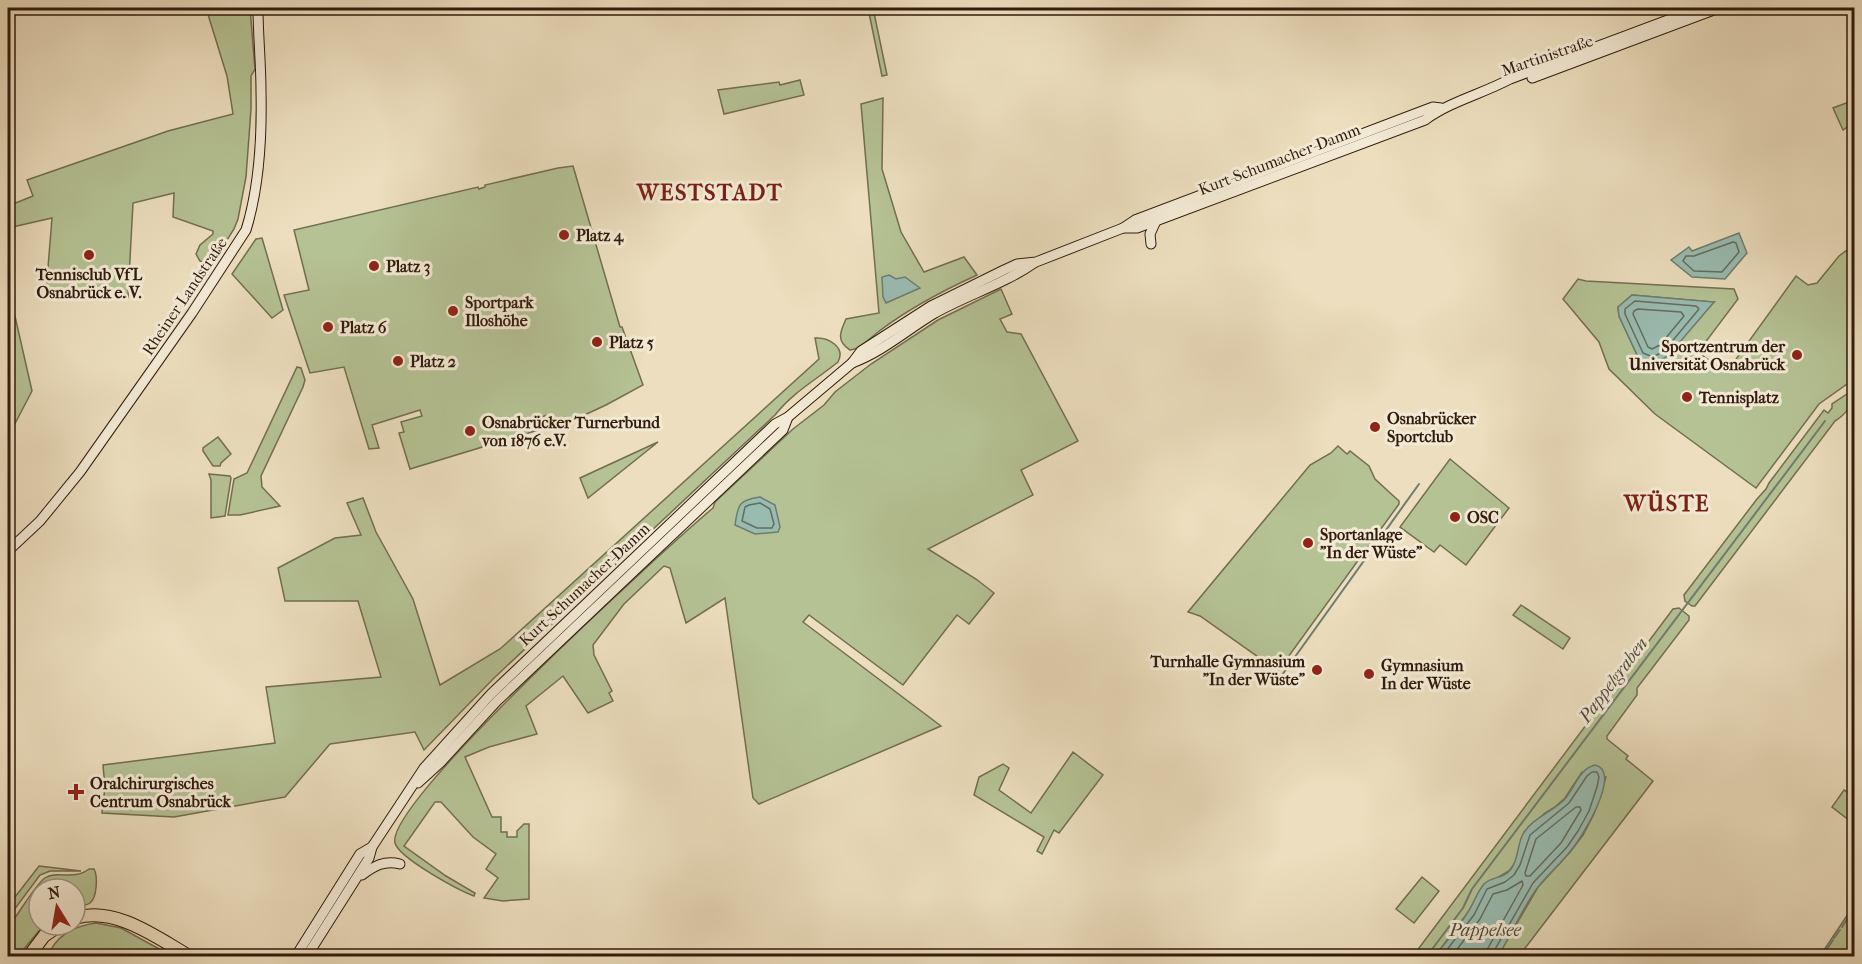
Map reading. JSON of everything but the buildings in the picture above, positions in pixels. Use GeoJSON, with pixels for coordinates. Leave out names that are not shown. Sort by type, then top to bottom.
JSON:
{"type":"FeatureCollection","features":[{"type":"Feature","properties":{"kind":"highway"},"geometry":{"type":"LineString","coordinates":[[87,916],[96,915],[125,922],[189,957]]}},
{"type":"Feature","properties":{"kind":"highway"},"geometry":{"type":"LineString","coordinates":[[29,957],[43,937]]}},
{"type":"Feature","properties":{"kind":"highway"},"geometry":{"type":"LineString","coordinates":[[41,957],[53,937]]}},
{"type":"Feature","properties":{"kind":"main road","name":"Rheiner Landstraße"},"geometry":{"type":"LineString","coordinates":[[8,551],[40,521],[74,481],[192,313],[246,230],[256,176],[261,113],[258,8]]}},
{"type":"Feature","properties":{"kind":"main road","name":"Martinistraße"},"geometry":{"type":"LineString","coordinates":[[1492,89],[1510,79],[1700,8]]}},
{"type":"Feature","properties":{"kind":"main road","name":"Martinistraße"},"geometry":{"type":"LineString","coordinates":[[1492,89],[1512,85],[1719,8]]}},
{"type":"Feature","properties":{"kind":"main road","name":"Kurt-Schumacher-Damm"},"geometry":{"type":"LineString","coordinates":[[307,957],[369,858],[372,848],[431,760],[491,693],[775,424],[788,417],[852,363],[861,351],[931,306],[1017,264],[1036,262],[1123,228],[1137,228],[1156,221],[1425,120],[1442,108],[1492,89]]}},
{"type":"Feature","properties":{"kind":"main road","name":"Kurt-Schumacher-Damm"},"geometry":{"type":"LineString","coordinates":[[1123,228],[1130,221],[1418,112],[1433,107],[1442,108]]}},
{"type":"Feature","properties":{"kind":"main road"},"geometry":{"type":"LineString","coordinates":[[1151,244],[1150,234],[1156,221]]}},
{"type":"Feature","properties":{"kind":"main road","name":"Kurt-Schumacher-Damm"},"geometry":{"type":"LineString","coordinates":[[296,957],[360,854],[372,848]]}},
{"type":"Feature","properties":{"kind":"main road"},"geometry":{"type":"LineString","coordinates":[[355,880],[379,864],[386,862],[400,864]]}},
{"type":"Feature","properties":{"kind":"green space"},"geometry":{"type":"Polygon","coordinates":[[[206,8],[250,8],[255,69],[251,76],[246,177],[234,229],[212,264],[200,261],[196,254],[200,245],[213,234],[213,231],[173,217],[174,193],[133,203],[128,297],[46,292],[52,218],[8,228],[8,206],[33,196],[27,180],[168,131],[233,114],[227,76],[206,8]]]}},
{"type":"Feature","properties":{"kind":"green space"},"geometry":{"type":"Polygon","coordinates":[[[868,8],[873,8],[887,75],[882,76],[868,8]]]}},
{"type":"Feature","properties":{"kind":"green space"},"geometry":{"type":"Polygon","coordinates":[[[800,80],[804,95],[724,114],[718,90],[779,82],[780,85],[800,80]]]}},
{"type":"Feature","properties":{"kind":"green space"},"geometry":{"type":"Polygon","coordinates":[[[883,98],[882,169],[901,232],[924,272],[964,257],[977,275],[913,308],[861,346],[850,350],[840,336],[846,319],[879,313],[861,104],[883,98]]]}},
{"type":"Feature","properties":{"kind":"green space"},"geometry":{"type":"Polygon","coordinates":[[[1854,100],[1854,123],[1843,130],[1833,108],[1854,100]]]}},
{"type":"Feature","properties":{"kind":"green space","name":"Sportpark Illoshöhe"},"geometry":{"type":"Polygon","coordinates":[[[573,166],[620,327],[622,327],[643,385],[578,418],[552,426],[547,415],[542,417],[545,428],[410,469],[399,433],[404,432],[401,422],[422,416],[420,410],[372,425],[379,448],[369,449],[344,367],[310,373],[284,295],[309,290],[294,230],[573,166]]]}},
{"type":"Feature","properties":{"kind":"green space"},"geometry":{"type":"Polygon","coordinates":[[[262,238],[283,310],[272,318],[232,274],[256,239],[262,238]]]}},
{"type":"Feature","properties":{"kind":"green space","name":"Sportzentrum der Universität Osnabrück"},"geometry":{"type":"Polygon","coordinates":[[[1847,250],[1854,268],[1854,379],[1819,404],[1756,488],[1655,414],[1609,369],[1599,342],[1563,299],[1578,279],[1734,289],[1738,299],[1698,352],[1726,373],[1796,276],[1808,285],[1817,283],[1839,256],[1847,250]],[[1632,295],[1618,307],[1619,316],[1639,359],[1714,302],[1632,295]]]}},
{"type":"Feature","properties":{"kind":"green space"},"geometry":{"type":"Polygon","coordinates":[[[1001,289],[1012,314],[1000,319],[1007,332],[1021,334],[1078,441],[1021,470],[1033,495],[928,549],[994,593],[969,624],[957,615],[903,685],[809,615],[803,622],[941,726],[759,804],[753,798],[725,598],[686,623],[670,568],[664,566],[624,604],[593,645],[594,655],[612,691],[609,693],[613,701],[588,713],[563,676],[526,706],[537,734],[489,747],[465,757],[492,817],[501,817],[501,832],[507,832],[507,837],[517,837],[517,831],[524,824],[529,824],[529,899],[503,901],[484,898],[498,878],[486,869],[496,854],[473,837],[441,802],[435,802],[404,846],[446,876],[475,893],[474,896],[430,873],[399,849],[395,843],[404,819],[434,779],[480,729],[590,620],[713,508],[715,502],[793,429],[871,364],[938,320],[1001,289]]]}},
{"type":"Feature","properties":{"kind":"green space"},"geometry":{"type":"Polygon","coordinates":[[[8,308],[15,316],[32,391],[8,437],[8,308]]]}},
{"type":"Feature","properties":{"kind":"green space"},"geometry":{"type":"Polygon","coordinates":[[[815,338],[830,341],[838,348],[840,357],[838,362],[789,400],[494,678],[424,750],[415,732],[330,744],[285,797],[174,817],[102,813],[105,787],[103,765],[275,743],[266,687],[381,677],[358,601],[285,601],[278,568],[335,538],[361,535],[347,503],[363,498],[376,532],[413,599],[440,685],[500,649],[819,359],[815,338]]]}},
{"type":"Feature","properties":{"kind":"green space"},"geometry":{"type":"Polygon","coordinates":[[[297,367],[301,368],[305,380],[303,387],[261,476],[262,487],[280,506],[240,515],[228,515],[234,479],[247,473],[297,367]]]}},
{"type":"Feature","properties":{"kind":"green space"},"geometry":{"type":"Polygon","coordinates":[[[1850,392],[1854,392],[1854,396],[1849,408],[1835,421],[1695,606],[1685,601],[1684,595],[1824,410],[1828,413],[1832,404],[1850,392]]]}},
{"type":"Feature","properties":{"kind":"green space"},"geometry":{"type":"Polygon","coordinates":[[[218,437],[231,454],[220,466],[213,466],[203,448],[218,437]]]}},
{"type":"Feature","properties":{"kind":"green space"},"geometry":{"type":"Polygon","coordinates":[[[658,442],[588,498],[580,478],[658,442]]]}},
{"type":"Feature","properties":{"kind":"green space","name":"Sportanlage \"In der Wüste\""},"geometry":{"type":"Polygon","coordinates":[[[1338,446],[1347,454],[1350,451],[1369,466],[1375,479],[1399,501],[1399,504],[1278,671],[1200,616],[1188,612],[1310,465],[1331,453],[1338,446]]]}},
{"type":"Feature","properties":{"kind":"green space","name":"OSC"},"geometry":{"type":"Polygon","coordinates":[[[1450,459],[1509,508],[1466,565],[1440,545],[1434,552],[1400,527],[1450,459]]]}},
{"type":"Feature","properties":{"kind":"green space"},"geometry":{"type":"Polygon","coordinates":[[[209,474],[231,478],[225,516],[211,518],[209,474]]]}},
{"type":"Feature","properties":{"kind":"green space"},"geometry":{"type":"Polygon","coordinates":[[[1521,605],[1570,638],[1563,649],[1513,615],[1521,605]]]}},
{"type":"Feature","properties":{"kind":"green space"},"geometry":{"type":"Polygon","coordinates":[[[1679,608],[1689,616],[1689,620],[1637,688],[1637,695],[1607,736],[1607,739],[1628,756],[1626,759],[1653,781],[1519,956],[1498,956],[1538,887],[1583,835],[1594,814],[1606,777],[1582,772],[1565,798],[1524,832],[1515,863],[1509,871],[1483,886],[1469,911],[1435,956],[1413,956],[1673,609],[1679,608]]]}},
{"type":"Feature","properties":{"kind":"green space"},"geometry":{"type":"Polygon","coordinates":[[[1073,752],[1103,775],[1059,833],[1054,830],[1042,854],[1037,851],[1044,837],[974,795],[979,777],[1003,764],[1009,768],[999,790],[1031,813],[1073,752]]]}},
{"type":"Feature","properties":{"kind":"green space"},"geometry":{"type":"Polygon","coordinates":[[[1844,790],[1854,796],[1854,824],[1832,807],[1844,790]]]}},
{"type":"Feature","properties":{"kind":"green space"},"geometry":{"type":"Polygon","coordinates":[[[39,866],[81,871],[50,871],[39,877],[30,877],[39,866]]]}},
{"type":"Feature","properties":{"kind":"green space"},"geometry":{"type":"Polygon","coordinates":[[[89,869],[94,869],[95,872],[94,897],[87,904],[87,877],[48,877],[55,875],[83,873],[89,869]]]}},
{"type":"Feature","properties":{"kind":"green space"},"geometry":{"type":"Polygon","coordinates":[[[1422,877],[1439,891],[1414,923],[1396,909],[1422,877]]]}},
{"type":"Feature","properties":{"kind":"green space"},"geometry":{"type":"Polygon","coordinates":[[[27,881],[27,892],[8,918],[8,906],[27,881]]]}},
{"type":"Feature","properties":{"kind":"green space"},"geometry":{"type":"Polygon","coordinates":[[[27,900],[27,937],[34,937],[18,956],[8,956],[8,924],[27,900]]]}},
{"type":"Feature","properties":{"kind":"green space"},"geometry":{"type":"Polygon","coordinates":[[[1854,905],[1854,956],[1820,956],[1854,905]]]}},
{"type":"Feature","properties":{"kind":"green space"},"geometry":{"type":"Polygon","coordinates":[[[96,923],[121,928],[172,956],[48,956],[61,937],[87,937],[87,925],[96,923]]]}},
{"type":"Feature","properties":{"kind":"water"},"geometry":{"type":"Polygon","coordinates":[[[1739,233],[1747,253],[1725,279],[1692,277],[1671,260],[1689,247],[1692,251],[1739,233]]]}},
{"type":"Feature","properties":{"kind":"water"},"geometry":{"type":"Polygon","coordinates":[[[889,275],[896,279],[905,277],[920,288],[886,303],[883,297],[882,277],[889,275]]]}},
{"type":"Feature","properties":{"kind":"water"},"geometry":{"type":"Polygon","coordinates":[[[1632,295],[1714,302],[1668,356],[1654,364],[1639,359],[1619,316],[1618,307],[1632,295]]]}},
{"type":"Feature","properties":{"kind":"water"},"geometry":{"type":"Polygon","coordinates":[[[760,497],[775,505],[780,527],[778,532],[755,534],[735,525],[740,505],[747,500],[760,497]]]}},
{"type":"Feature","properties":{"kind":"water","name":"Pappelsee"},"geometry":{"type":"Polygon","coordinates":[[[1595,765],[1602,770],[1605,779],[1603,791],[1591,819],[1568,854],[1532,895],[1498,956],[1435,956],[1464,918],[1484,884],[1511,869],[1521,838],[1527,828],[1560,804],[1581,774],[1595,765]]]}},
{"type":"Feature","properties":{"kind":"waterway","name":"Pappelgraben"},"geometry":{"type":"LineString","coordinates":[[1427,956],[1463,908],[1472,889],[1825,421]]}},
{"type":"Feature","properties":{"kind":"waterway"},"geometry":{"type":"LineString","coordinates":[[1282,675],[1419,484]]}},
{"type":"Feature","properties":{"kind":"waterway"},"geometry":{"type":"LineString","coordinates":[[1842,927],[1853,910]]}},
{"type":"Feature","properties":{"kind":"waterway"},"geometry":{"type":"LineString","coordinates":[[1834,938],[1840,930]]}},
{"type":"Feature","properties":{"kind":"waterway"},"geometry":{"type":"LineString","coordinates":[[1827,949],[1833,940]]}},
{"type":"Feature","properties":{"kind":"waterway"},"geometry":{"type":"LineString","coordinates":[[1822,956],[1825,951]]}},
{"type":"Feature","properties":{"kind":"place","name":"Platz 4"},"geometry":{"type":"Point","coordinates":[564,235]}},
{"type":"Feature","properties":{"kind":"place","name":"Tennisclub VfL Osnabrück e. V."},"geometry":{"type":"Point","coordinates":[89,255]}},
{"type":"Feature","properties":{"kind":"place","name":"Platz 3"},"geometry":{"type":"Point","coordinates":[374,266]}},
{"type":"Feature","properties":{"kind":"place","name":"Sportpark Illoshöhe"},"geometry":{"type":"Point","coordinates":[453,311]}},
{"type":"Feature","properties":{"kind":"place","name":"Platz 6"},"geometry":{"type":"Point","coordinates":[328,327]}},
{"type":"Feature","properties":{"kind":"place","name":"Platz 5"},"geometry":{"type":"Point","coordinates":[597,342]}},
{"type":"Feature","properties":{"kind":"place","name":"Sportzentrum der Universität Osnabrück"},"geometry":{"type":"Point","coordinates":[1797,355]}},
{"type":"Feature","properties":{"kind":"place","name":"Platz 2"},"geometry":{"type":"Point","coordinates":[398,361]}},
{"type":"Feature","properties":{"kind":"place","name":"Tennisplatz"},"geometry":{"type":"Point","coordinates":[1687,397]}},
{"type":"Feature","properties":{"kind":"place","name":"Osnabrücker Sportclub"},"geometry":{"type":"Point","coordinates":[1375,427]}},
{"type":"Feature","properties":{"kind":"place","name":"Osnabrücker Turnerbund von 1876 e.V."},"geometry":{"type":"Point","coordinates":[470,431]}},
{"type":"Feature","properties":{"kind":"place","name":"OSC"},"geometry":{"type":"Point","coordinates":[1455,517]}},
{"type":"Feature","properties":{"kind":"place","name":"Sportanlage \"In der Wüste\""},"geometry":{"type":"Point","coordinates":[1308,543]}},
{"type":"Feature","properties":{"kind":"place","name":"Turnhalle Gymnasium \"In der Wüste\""},"geometry":{"type":"Point","coordinates":[1317,670]}},
{"type":"Feature","properties":{"kind":"place","name":"Gymnasium In der Wüste"},"geometry":{"type":"Point","coordinates":[1369,674]}},
{"type":"Feature","properties":{"kind":"place","name":"Oralchirurgisches Centrum Osnabrück"},"geometry":{"type":"Point","coordinates":[76,792]}},
{"type":"Feature","properties":{"kind":"district","name":"WESTSTADT"},"geometry":{"type":"Point","coordinates":[710,192]}},
{"type":"Feature","properties":{"kind":"district","name":"WÜSTE"},"geometry":{"type":"Point","coordinates":[1667,503]}}]}
